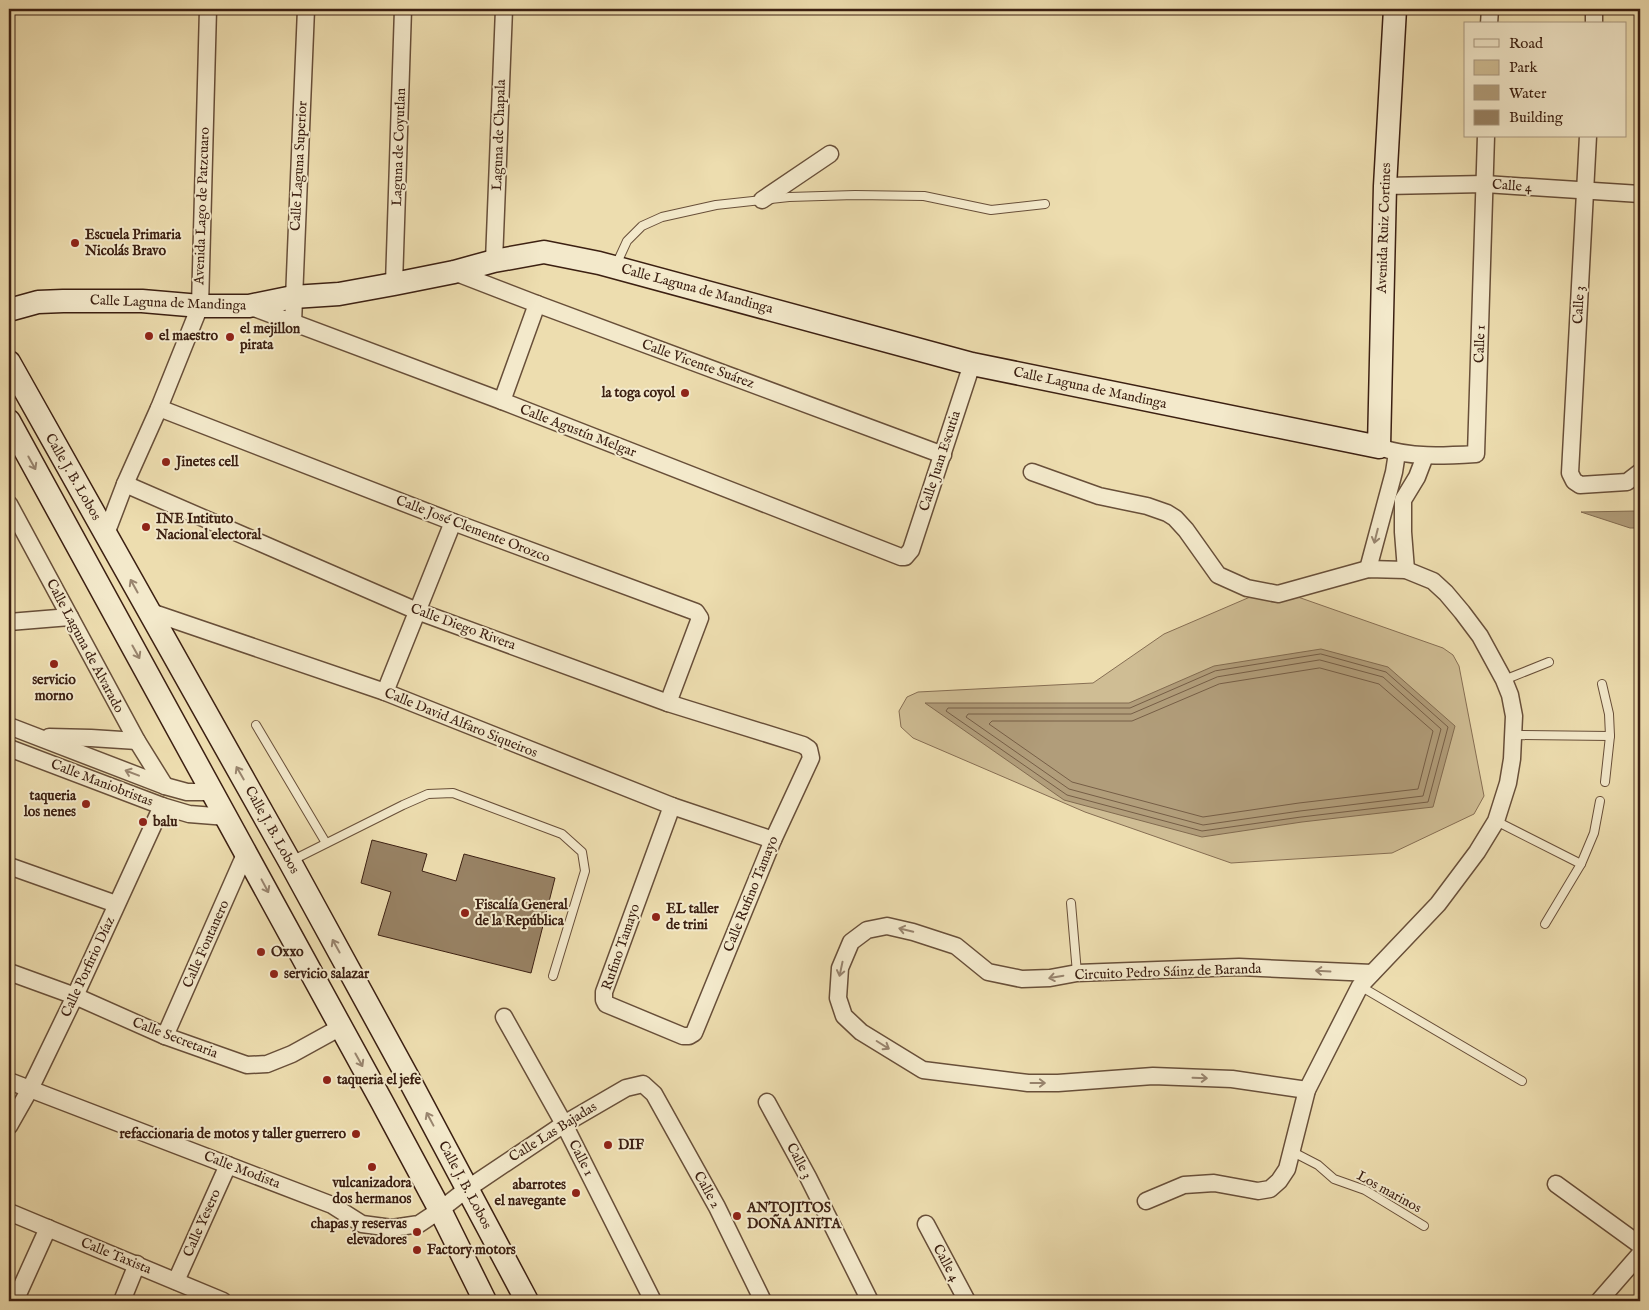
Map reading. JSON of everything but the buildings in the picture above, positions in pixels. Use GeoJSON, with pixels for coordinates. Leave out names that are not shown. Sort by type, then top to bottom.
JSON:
{"type":"FeatureCollection","features":[{"type":"Feature","properties":{"kind":"main road","name":"Avenida Ruiz Cortines"},"geometry":{"type":"LineString","coordinates":[[1388,450],[1384,186],[1395,9]]}},
{"type":"Feature","properties":{"kind":"main road","name":"Calle Laguna de Mandinga"},"geometry":{"type":"LineString","coordinates":[[9,309],[38,302],[63,301],[142,301],[200,306],[249,306],[293,296],[339,294],[394,284],[454,272],[494,260],[544,252],[616,267],[972,364],[1388,450]]}},
{"type":"Feature","properties":{"kind":"main road","name":"Calle J. B. Lobos"},"geometry":{"type":"LineString","coordinates":[[9,362],[290,862],[527,1301]]}},
{"type":"Feature","properties":{"kind":"main road","name":"Calle J. B. Lobos"},"geometry":{"type":"LineString","coordinates":[[9,421],[440,1210],[485,1301]]}},
{"type":"Feature","properties":{"kind":"street","name":"Avenida Lago de Patzcuaro"},"geometry":{"type":"LineString","coordinates":[[106,534],[200,306],[208,9]]}},
{"type":"Feature","properties":{"kind":"street","name":"Calle Laguna Superior"},"geometry":{"type":"LineString","coordinates":[[293,324],[306,9]]}},
{"type":"Feature","properties":{"kind":"street","name":"Laguna de Coyutlan"},"geometry":{"type":"LineString","coordinates":[[394,284],[403,9]]}},
{"type":"Feature","properties":{"kind":"street","name":"Laguna de Chapala"},"geometry":{"type":"LineString","coordinates":[[494,260],[504,9]]}},
{"type":"Feature","properties":{"kind":"street"},"geometry":{"type":"LineString","coordinates":[[1489,22],[1490,9]]}},
{"type":"Feature","properties":{"kind":"street"},"geometry":{"type":"LineString","coordinates":[[1594,9],[1594,22]]}},
{"type":"Feature","properties":{"kind":"street","name":"Calle 1"},"geometry":{"type":"LineString","coordinates":[[1388,450],[1425,456],[1476,454],[1486,138]]}},
{"type":"Feature","properties":{"kind":"street","name":"Calle 3"},"geometry":{"type":"LineString","coordinates":[[1588,138],[1570,473],[1574,481],[1580,485],[1627,482],[1640,472]]}},
{"type":"Feature","properties":{"kind":"street"},"geometry":{"type":"LineString","coordinates":[[762,200],[830,154]]}},
{"type":"Feature","properties":{"kind":"street","name":"Calle 4"},"geometry":{"type":"LineString","coordinates":[[1384,186],[1485,184],[1640,194]]}},
{"type":"Feature","properties":{"kind":"street","name":"Calle Vicente Suárez"},"geometry":{"type":"LineString","coordinates":[[454,272],[943,455]]}},
{"type":"Feature","properties":{"kind":"street"},"geometry":{"type":"LineString","coordinates":[[502,401],[537,304]]}},
{"type":"Feature","properties":{"kind":"street","name":"Calle Agustín Melgar"},"geometry":{"type":"LineString","coordinates":[[249,306],[502,401],[905,557]]}},
{"type":"Feature","properties":{"kind":"street","name":"Calle Juan Escutia"},"geometry":{"type":"LineString","coordinates":[[905,557],[911,550],[972,364]]}},
{"type":"Feature","properties":{"kind":"street","name":"Calle José Clemente Orozco"},"geometry":{"type":"LineString","coordinates":[[159,408],[453,522],[696,612],[700,618],[668,703]]}},
{"type":"Feature","properties":{"kind":"street"},"geometry":{"type":"LineString","coordinates":[[1368,569],[1385,499],[1394,472],[1388,450]]}},
{"type":"Feature","properties":{"kind":"street"},"geometry":{"type":"LineString","coordinates":[[1406,570],[1403,500],[1417,477],[1425,456]]}},
{"type":"Feature","properties":{"kind":"street"},"geometry":{"type":"LineString","coordinates":[[1032,472],[1099,496],[1147,506],[1167,513],[1175,518],[1186,530],[1218,575],[1247,588],[1278,594],[1368,569],[1406,570],[1433,582],[1462,612],[1480,636],[1504,680],[1510,695],[1514,716],[1512,759],[1508,783],[1496,821],[1477,852],[1438,904],[1360,986],[1307,1090],[1287,1169],[1279,1182],[1270,1189],[1258,1191],[1214,1183],[1184,1185],[1146,1201]]}},
{"type":"Feature","properties":{"kind":"street","name":"Calle Diego Rivera"},"geometry":{"type":"LineString","coordinates":[[125,484],[416,611],[668,703],[803,745],[809,750]]}},
{"type":"Feature","properties":{"kind":"street"},"geometry":{"type":"LineString","coordinates":[[1385,499],[1403,500]]}},
{"type":"Feature","properties":{"kind":"street","name":"Calle Laguna de Alvarado"},"geometry":{"type":"LineString","coordinates":[[9,504],[14,525],[70,617],[137,741],[165,786]]}},
{"type":"Feature","properties":{"kind":"street"},"geometry":{"type":"LineString","coordinates":[[385,692],[453,522]]}},
{"type":"Feature","properties":{"kind":"street","name":"Calle David Alfaro Siqueiros"},"geometry":{"type":"LineString","coordinates":[[148,611],[385,692],[672,806],[773,840]]}},
{"type":"Feature","properties":{"kind":"street"},"geometry":{"type":"LineString","coordinates":[[9,622],[70,617]]}},
{"type":"Feature","properties":{"kind":"street","name":"Calle Maniobristas"},"geometry":{"type":"LineString","coordinates":[[9,726],[165,786],[187,792],[212,792]]}},
{"type":"Feature","properties":{"kind":"street"},"geometry":{"type":"LineString","coordinates":[[37,736],[137,741]]}},
{"type":"Feature","properties":{"kind":"street","name":"Calle Maniobristas"},"geometry":{"type":"LineString","coordinates":[[9,748],[162,806],[189,814],[227,817]]}},
{"type":"Feature","properties":{"kind":"street","name":"Calle Rufino Tamayo"},"geometry":{"type":"LineString","coordinates":[[689,1036],[694,1034],[773,840],[811,758],[809,750]]}},
{"type":"Feature","properties":{"kind":"street","name":"Calle Porfirio Díaz"},"geometry":{"type":"LineString","coordinates":[[9,1126],[30,1089],[75,996],[162,806]]}},
{"type":"Feature","properties":{"kind":"street","name":"Rufino Tamayo"},"geometry":{"type":"LineString","coordinates":[[672,806],[604,992],[604,1000],[606,1004],[683,1036],[689,1036]]}},
{"type":"Feature","properties":{"kind":"street","name":"Calle Fontanero"},"geometry":{"type":"LineString","coordinates":[[165,1036],[246,852]]}},
{"type":"Feature","properties":{"kind":"street"},"geometry":{"type":"LineString","coordinates":[[9,866],[116,904]]}},
{"type":"Feature","properties":{"kind":"street","name":"Circuito Pedro Sáinz de Baranda"},"geometry":{"type":"LineString","coordinates":[[1307,1090],[1232,1079],[1153,1076],[1058,1083],[1028,1083],[923,1070],[862,1032],[844,1016],[838,998],[840,968],[851,942],[867,930],[888,926],[956,946],[988,972],[1022,979],[1050,978],[1077,973],[1239,967],[1372,973]]}},
{"type":"Feature","properties":{"kind":"street","name":"Calle Secretaria"},"geometry":{"type":"LineString","coordinates":[[9,972],[75,996],[165,1036],[247,1065],[267,1064],[292,1054],[341,1027]]}},
{"type":"Feature","properties":{"kind":"street","name":"Calle 1"},"geometry":{"type":"LineString","coordinates":[[504,1017],[564,1124],[653,1301]]}},
{"type":"Feature","properties":{"kind":"street","name":"Calle Modista"},"geometry":{"type":"LineString","coordinates":[[9,1081],[332,1205],[362,1224],[392,1228],[419,1224],[467,1188]]}},
{"type":"Feature","properties":{"kind":"street","name":"Calle Las Bajadas"},"geometry":{"type":"LineString","coordinates":[[467,1188],[564,1124],[626,1088],[643,1084]]}},
{"type":"Feature","properties":{"kind":"street","name":"Calle 2"},"geometry":{"type":"LineString","coordinates":[[643,1084],[654,1094],[717,1207],[763,1301]]}},
{"type":"Feature","properties":{"kind":"street","name":"Calle 3"},"geometry":{"type":"LineString","coordinates":[[767,1102],[808,1177],[870,1301]]}},
{"type":"Feature","properties":{"kind":"street","name":"Calle Yesero"},"geometry":{"type":"LineString","coordinates":[[176,1281],[228,1165]]}},
{"type":"Feature","properties":{"kind":"street"},"geometry":{"type":"LineString","coordinates":[[1556,1184],[1640,1245]]}},
{"type":"Feature","properties":{"kind":"street","name":"Calle Taxista"},"geometry":{"type":"LineString","coordinates":[[9,1212],[223,1301]]}},
{"type":"Feature","properties":{"kind":"street","name":"Calle 4"},"geometry":{"type":"LineString","coordinates":[[926,1224],[967,1301]]}},
{"type":"Feature","properties":{"kind":"street"},"geometry":{"type":"LineString","coordinates":[[15,1301],[48,1228]]}},
{"type":"Feature","properties":{"kind":"street"},"geometry":{"type":"LineString","coordinates":[[1599,1301],[1640,1254]]}},
{"type":"Feature","properties":{"kind":"street"},"geometry":{"type":"LineString","coordinates":[[122,1301],[137,1264]]}},
{"type":"Feature","properties":{"kind":"lane"},"geometry":{"type":"LineString","coordinates":[[616,267],[627,241],[642,226],[662,217],[716,205],[789,197],[855,195],[924,196],[991,210],[1045,204]]}},
{"type":"Feature","properties":{"kind":"lane"},"geometry":{"type":"LineString","coordinates":[[1504,680],[1549,662]]}},
{"type":"Feature","properties":{"kind":"lane"},"geometry":{"type":"LineString","coordinates":[[1602,684],[1609,714],[1610,736],[1604,782]]}},
{"type":"Feature","properties":{"kind":"lane"},"geometry":{"type":"LineString","coordinates":[[256,725],[326,843]]}},
{"type":"Feature","properties":{"kind":"lane"},"geometry":{"type":"LineString","coordinates":[[1514,735],[1610,736]]}},
{"type":"Feature","properties":{"kind":"lane"},"geometry":{"type":"LineString","coordinates":[[290,862],[428,794],[453,793],[562,834],[582,852],[585,871],[552,976]]}},
{"type":"Feature","properties":{"kind":"lane"},"geometry":{"type":"LineString","coordinates":[[1545,924],[1581,864],[1594,833],[1600,801]]}},
{"type":"Feature","properties":{"kind":"lane"},"geometry":{"type":"LineString","coordinates":[[1496,821],[1581,864]]}},
{"type":"Feature","properties":{"kind":"lane"},"geometry":{"type":"LineString","coordinates":[[1071,903],[1077,973]]}},
{"type":"Feature","properties":{"kind":"lane"},"geometry":{"type":"LineString","coordinates":[[1360,986],[1522,1081]]}},
{"type":"Feature","properties":{"kind":"lane","name":"Los marinos"},"geometry":{"type":"LineString","coordinates":[[1291,1151],[1318,1166],[1334,1179],[1365,1190],[1424,1226]]}},
{"type":"Feature","properties":{"kind":"green space"},"geometry":{"type":"Polygon","coordinates":[[[1278,590],[1443,648],[1453,655],[1459,666],[1484,796],[1474,814],[1392,853],[1231,863],[1085,812],[913,738],[901,727],[899,711],[907,697],[918,692],[1093,683],[1164,634],[1264,591],[1278,590]]]}},
{"type":"Feature","properties":{"kind":"water"},"geometry":{"type":"Polygon","coordinates":[[[1640,510],[1640,528],[1630,528],[1581,512],[1636,511],[1640,510]]]}},
{"type":"Feature","properties":{"kind":"water"},"geometry":{"type":"Polygon","coordinates":[[[1321,649],[1388,667],[1455,726],[1433,807],[1302,822],[1202,837],[1064,800],[925,703],[1129,703],[1214,666],[1321,649]]]}},
{"type":"Feature","properties":{"kind":"place","name":"Escuela Primaria Nicolás Bravo"},"geometry":{"type":"Point","coordinates":[75,243]}},
{"type":"Feature","properties":{"kind":"place","name":"el maestro"},"geometry":{"type":"Point","coordinates":[149,336]}},
{"type":"Feature","properties":{"kind":"place","name":"el mejillon pirata"},"geometry":{"type":"Point","coordinates":[230,337]}},
{"type":"Feature","properties":{"kind":"place","name":"la toga coyol"},"geometry":{"type":"Point","coordinates":[685,393]}},
{"type":"Feature","properties":{"kind":"place","name":"Jinetes cell"},"geometry":{"type":"Point","coordinates":[166,462]}},
{"type":"Feature","properties":{"kind":"place","name":"INE Intituto Nacional electoral"},"geometry":{"type":"Point","coordinates":[146,527]}},
{"type":"Feature","properties":{"kind":"place","name":"servicio morno"},"geometry":{"type":"Point","coordinates":[54,664]}},
{"type":"Feature","properties":{"kind":"place","name":"taqueria los nenes"},"geometry":{"type":"Point","coordinates":[86,804]}},
{"type":"Feature","properties":{"kind":"place","name":"balu"},"geometry":{"type":"Point","coordinates":[143,822]}},
{"type":"Feature","properties":{"kind":"place","name":"Fiscalía General de la República"},"geometry":{"type":"Point","coordinates":[465,913]}},
{"type":"Feature","properties":{"kind":"place","name":"EL taller de trini"},"geometry":{"type":"Point","coordinates":[656,917]}},
{"type":"Feature","properties":{"kind":"place","name":"Oxxo"},"geometry":{"type":"Point","coordinates":[261,952]}},
{"type":"Feature","properties":{"kind":"place","name":"servicio salazar"},"geometry":{"type":"Point","coordinates":[274,974]}},
{"type":"Feature","properties":{"kind":"place","name":"taqueria el jefe"},"geometry":{"type":"Point","coordinates":[327,1080]}},
{"type":"Feature","properties":{"kind":"place","name":"refaccionaria de motos y taller guerrero"},"geometry":{"type":"Point","coordinates":[356,1134]}},
{"type":"Feature","properties":{"kind":"place","name":"DIF"},"geometry":{"type":"Point","coordinates":[608,1145]}},
{"type":"Feature","properties":{"kind":"place","name":"vulcanizadora dos hermanos"},"geometry":{"type":"Point","coordinates":[372,1167]}},
{"type":"Feature","properties":{"kind":"place","name":"abarrotes el navegante"},"geometry":{"type":"Point","coordinates":[576,1193]}},
{"type":"Feature","properties":{"kind":"place","name":"ANTOJITOS DOÑA ANITA"},"geometry":{"type":"Point","coordinates":[737,1216]}},
{"type":"Feature","properties":{"kind":"place","name":"chapas y reservas elevadores"},"geometry":{"type":"Point","coordinates":[417,1232]}},
{"type":"Feature","properties":{"kind":"place","name":"Factory motors"},"geometry":{"type":"Point","coordinates":[417,1250]}}]}
